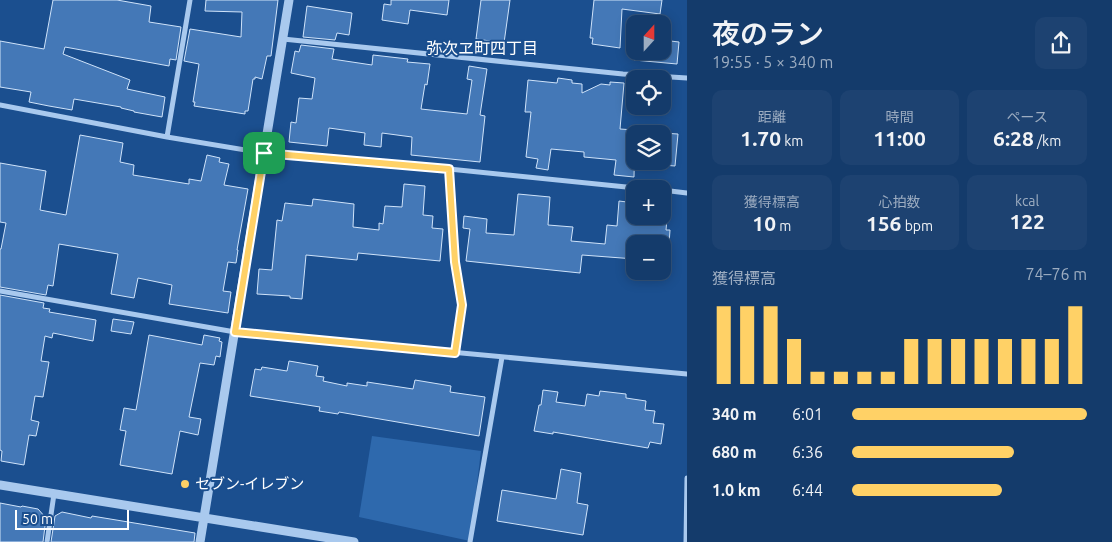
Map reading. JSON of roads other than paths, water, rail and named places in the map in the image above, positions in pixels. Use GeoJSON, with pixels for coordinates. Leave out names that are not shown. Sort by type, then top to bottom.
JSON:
{"type":"FeatureCollection","features":[{"type":"Feature","properties":{"kind":"street"},"geometry":{"type":"LineString","coordinates":[[167,137],[190,1],[181,0]]}},
{"type":"Feature","properties":{"kind":"street"},"geometry":{"type":"LineString","coordinates":[[200,542],[289,0]]}},
{"type":"Feature","properties":{"kind":"street"},"geometry":{"type":"LineString","coordinates":[[283,39],[623,74],[687,78]]}},
{"type":"Feature","properties":{"kind":"street"},"geometry":{"type":"LineString","coordinates":[[0,105],[167,137],[264,153],[626,187]]}},
{"type":"Feature","properties":{"kind":"street"},"geometry":{"type":"LineString","coordinates":[[671,191],[687,193]]}},
{"type":"Feature","properties":{"kind":"street"},"geometry":{"type":"LineString","coordinates":[[0,291],[235,332],[687,374]]}},
{"type":"Feature","properties":{"kind":"street"},"geometry":{"type":"LineString","coordinates":[[470,542],[502,357]]}},
{"type":"Feature","properties":{"kind":"street"},"geometry":{"type":"LineString","coordinates":[[686,542],[687,478]]}},
{"type":"Feature","properties":{"kind":"street"},"geometry":{"type":"LineString","coordinates":[[0,485],[334,541],[354,542]]}},
{"type":"Feature","properties":{"kind":"street"},"geometry":{"type":"LineString","coordinates":[[47,542],[54,494]]}},
{"type":"Feature","properties":{"kind":"lane"},"geometry":{"type":"LineString","coordinates":[[449,169],[455,262],[462,305],[455,353]]}},
{"type":"Feature","properties":{"kind":"place","name":"セブン-イレブン"},"geometry":{"type":"Point","coordinates":[185,484]}},
{"type":"Feature","properties":{"kind":"district","name":"弥次ヱ町四丁目"},"geometry":{"type":"Point","coordinates":[482,48]}}]}
